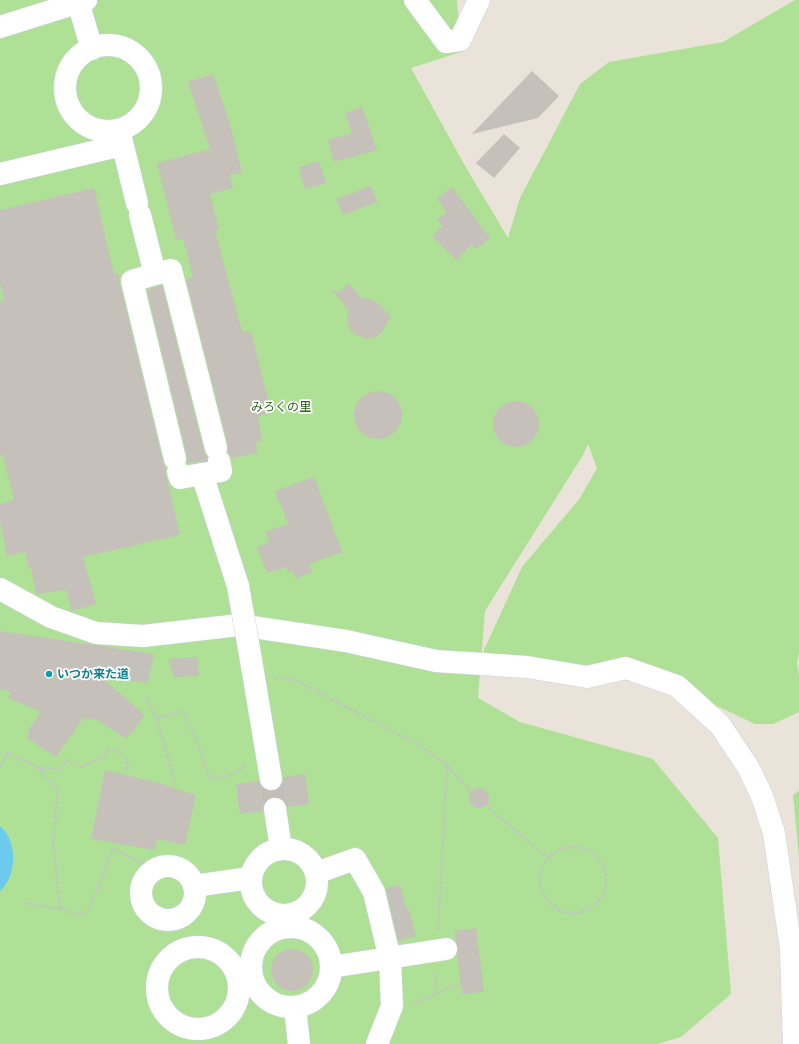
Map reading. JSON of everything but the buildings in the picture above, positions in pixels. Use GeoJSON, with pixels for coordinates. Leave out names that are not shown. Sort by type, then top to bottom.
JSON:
{"type":"FeatureCollection","features":[{"type":"Feature","properties":{"kind":"street"},"geometry":{"type":"LineString","coordinates":[[415,0],[446,42],[460,40],[479,0]]}},
{"type":"Feature","properties":{"kind":"street"},"geometry":{"type":"LineString","coordinates":[[0,27],[82,1],[92,49]]}},
{"type":"Feature","properties":{"kind":"street"},"geometry":{"type":"LineString","coordinates":[[121,137],[112,131],[97,130],[84,124],[73,114],[67,101],[65,87],[68,72],[75,60],[86,51],[100,46],[114,46],[127,50],[138,58],[146,69],[151,82],[150,96],[146,109],[137,120],[125,127],[121,137],[155,274]]}},
{"type":"Feature","properties":{"kind":"street"},"geometry":{"type":"LineString","coordinates":[[10,172],[121,137]]}},
{"type":"Feature","properties":{"kind":"street"},"geometry":{"type":"LineString","coordinates":[[171,270],[221,471],[180,478],[132,281],[155,274],[171,270]]}},
{"type":"Feature","properties":{"kind":"street"},"geometry":{"type":"LineString","coordinates":[[202,474],[238,586],[271,779]]}},
{"type":"Feature","properties":{"kind":"street"},"geometry":{"type":"LineString","coordinates":[[0,589],[51,617],[96,633],[143,636],[239,625],[346,641],[436,661],[527,667],[587,677],[626,668],[677,686],[720,725],[744,761],[762,796],[774,833],[791,949],[794,1044]]}},
{"type":"Feature","properties":{"kind":"street"},"geometry":{"type":"LineString","coordinates":[[275,809],[281,849]]}},
{"type":"Feature","properties":{"kind":"street"},"geometry":{"type":"LineString","coordinates":[[281,849],[270,852],[260,859],[253,868],[250,878],[254,899],[261,907],[270,913],[280,916],[289,921],[302,929],[314,934],[324,943],[329,954],[331,967],[329,980],[324,991],[314,1001],[302,1006],[288,1008],[275,1005],[263,997],[244,974],[236,970],[228,958],[217,951],[204,947],[189,948],[178,952],[167,960],[160,972],[157,984],[158,998],[163,1010],[172,1020],[184,1027],[198,1030],[206,1036],[212,1027],[224,1021],[234,1010],[239,997],[240,983],[244,974],[251,960],[256,947],[264,937],[276,930],[289,921],[301,912],[309,905],[315,896],[318,885],[316,873],[312,863],[303,855],[292,850],[281,849]]}},
{"type":"Feature","properties":{"kind":"street"},"geometry":{"type":"LineString","coordinates":[[316,873],[355,859],[374,892],[390,959],[392,1006],[377,1044]]}},
{"type":"Feature","properties":{"kind":"street"},"geometry":{"type":"LineString","coordinates":[[159,867],[176,867],[184,871],[194,886],[195,895],[188,911],[176,918],[171,919],[162,919],[147,910],[141,894],[145,878],[151,871],[159,867]]}},
{"type":"Feature","properties":{"kind":"street"},"geometry":{"type":"LineString","coordinates":[[194,886],[250,878]]}},
{"type":"Feature","properties":{"kind":"street"},"geometry":{"type":"LineString","coordinates":[[176,918],[189,948]]}},
{"type":"Feature","properties":{"kind":"street"},"geometry":{"type":"LineString","coordinates":[[331,967],[442,950]]}},
{"type":"Feature","properties":{"kind":"street"},"geometry":{"type":"LineString","coordinates":[[295,1007],[299,1044]]}},
{"type":"Feature","properties":{"kind":"path"},"geometry":{"type":"LineString","coordinates":[[253,671],[294,680],[420,746],[447,765],[471,792]]}},
{"type":"Feature","properties":{"kind":"path"},"geometry":{"type":"LineString","coordinates":[[146,698],[157,719],[176,788]]}},
{"type":"Feature","properties":{"kind":"path"},"geometry":{"type":"LineString","coordinates":[[157,719],[183,711],[195,736],[210,779],[231,775],[266,752]]}},
{"type":"Feature","properties":{"kind":"path"},"geometry":{"type":"LineString","coordinates":[[0,768],[7,753],[40,768],[52,768],[58,771],[68,760],[80,767],[104,757],[107,749],[120,752],[128,763],[126,772]]}},
{"type":"Feature","properties":{"kind":"path"},"geometry":{"type":"LineString","coordinates":[[442,950],[447,765]]}},
{"type":"Feature","properties":{"kind":"path"},"geometry":{"type":"LineString","coordinates":[[40,768],[44,776],[58,789],[53,842],[60,909]]}},
{"type":"Feature","properties":{"kind":"path"},"geometry":{"type":"LineString","coordinates":[[486,804],[494,813],[548,858]]}},
{"type":"Feature","properties":{"kind":"path"},"geometry":{"type":"LineString","coordinates":[[577,846],[587,849],[596,855],[603,863],[607,878],[604,894],[597,904],[588,910],[577,913],[565,912],[555,908],[546,900],[541,890],[540,878],[542,867],[548,858],[556,851],[566,847],[577,846]]}},
{"type":"Feature","properties":{"kind":"path"},"geometry":{"type":"LineString","coordinates":[[25,903],[60,909],[82,915],[89,910],[114,849],[155,869]]}},
{"type":"Feature","properties":{"kind":"path"},"geometry":{"type":"LineString","coordinates":[[388,1017],[404,1008],[460,983]]}},
{"type":"Feature","properties":{"kind":"green space","name":"みろくの里"},"geometry":{"type":"Polygon","coordinates":[[[0,0],[457,0],[461,52],[411,68],[464,164],[508,238],[520,198],[580,84],[609,62],[723,42],[795,0],[799,0],[799,652],[797,663],[799,676],[799,712],[773,724],[755,724],[719,707],[601,673],[483,652],[522,567],[580,498],[597,468],[588,444],[583,455],[485,611],[478,698],[520,722],[653,759],[718,838],[731,994],[681,1037],[657,1044],[0,1044],[0,0]]]}},
{"type":"Feature","properties":{"kind":"green space"},"geometry":{"type":"Polygon","coordinates":[[[799,791],[799,859],[793,795],[799,791]]]}},
{"type":"Feature","properties":{"kind":"water"},"geometry":{"type":"Polygon","coordinates":[[[0,826],[6,832],[10,840],[13,858],[10,877],[6,885],[0,891],[0,826]]]}},
{"type":"Feature","properties":{"kind":"tunnel"},"geometry":{"type":"LineString","coordinates":[[271,779],[275,809]]}},
{"type":"Feature","properties":{"kind":"place","name":"いつか来た道"},"geometry":{"type":"Point","coordinates":[49,674]}}]}
